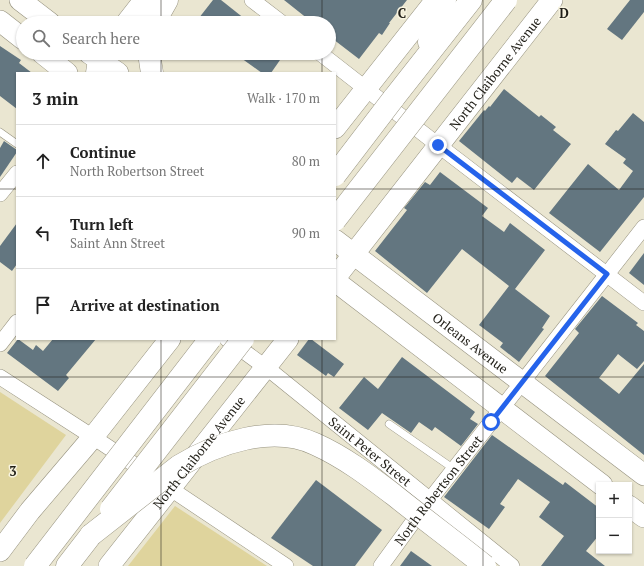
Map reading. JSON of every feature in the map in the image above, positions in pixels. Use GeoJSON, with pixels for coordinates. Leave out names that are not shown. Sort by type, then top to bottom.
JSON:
{"type":"FeatureCollection","features":[{"type":"Feature","properties":{"kind":"highway"},"geometry":{"type":"LineString","coordinates":[[132,16],[145,0]]}},
{"type":"Feature","properties":{"kind":"highway"},"geometry":{"type":"LineString","coordinates":[[158,16],[167,0]]}},
{"type":"Feature","properties":{"kind":"highway"},"geometry":{"type":"LineString","coordinates":[[393,99],[428,42],[445,0]]}},
{"type":"Feature","properties":{"kind":"highway"},"geometry":{"type":"LineString","coordinates":[[336,174],[471,0]]}},
{"type":"Feature","properties":{"kind":"highway"},"geometry":{"type":"LineString","coordinates":[[336,219],[506,0]]}},
{"type":"Feature","properties":{"kind":"highway"},"geometry":{"type":"LineString","coordinates":[[151,60],[152,72]]}},
{"type":"Feature","properties":{"kind":"highway"},"geometry":{"type":"LineString","coordinates":[[35,566],[209,340]]}},
{"type":"Feature","properties":{"kind":"highway"},"geometry":{"type":"LineString","coordinates":[[67,566],[242,340]]}},
{"type":"Feature","properties":{"kind":"highway"},"geometry":{"type":"LineString","coordinates":[[91,535],[179,466],[191,459],[233,442],[250,437],[268,436],[293,438],[314,443],[363,471],[486,566]]}},
{"type":"Feature","properties":{"kind":"main road"},"geometry":{"type":"LineString","coordinates":[[20,0],[41,16]]}},
{"type":"Feature","properties":{"kind":"main road"},"geometry":{"type":"LineString","coordinates":[[336,127],[436,0]]}},
{"type":"Feature","properties":{"kind":"main road","name":"North Claiborne Avenue"},"geometry":{"type":"LineString","coordinates":[[336,279],[438,145],[552,0]]}},
{"type":"Feature","properties":{"kind":"main road"},"geometry":{"type":"LineString","coordinates":[[0,21],[16,33]]}},
{"type":"Feature","properties":{"kind":"main road"},"geometry":{"type":"LineString","coordinates":[[51,60],[66,72]]}},
{"type":"Feature","properties":{"kind":"main road"},"geometry":{"type":"LineString","coordinates":[[97,60],[116,72]]}},
{"type":"Feature","properties":{"kind":"main road","name":"Orleans Avenue"},"geometry":{"type":"LineString","coordinates":[[336,241],[644,475]]}},
{"type":"Feature","properties":{"kind":"main road"},"geometry":{"type":"LineString","coordinates":[[336,281],[598,482]]}},
{"type":"Feature","properties":{"kind":"main road"},"geometry":{"type":"LineString","coordinates":[[0,551],[30,511],[93,437],[169,340]]}},
{"type":"Feature","properties":{"kind":"main road","name":"North Claiborne Avenue"},"geometry":{"type":"LineString","coordinates":[[109,566],[287,340]]}},
{"type":"Feature","properties":{"kind":"main road"},"geometry":{"type":"LineString","coordinates":[[632,508],[644,517]]}},
{"type":"Feature","properties":{"kind":"street"},"geometry":{"type":"LineString","coordinates":[[252,0],[273,16]]}},
{"type":"Feature","properties":{"kind":"street"},"geometry":{"type":"LineString","coordinates":[[329,60],[644,303]]}},
{"type":"Feature","properties":{"kind":"street"},"geometry":{"type":"LineString","coordinates":[[0,194],[16,174]]}},
{"type":"Feature","properties":{"kind":"street","name":"North Robertson Street"},"geometry":{"type":"LineString","coordinates":[[381,566],[429,500],[644,227]]}},
{"type":"Feature","properties":{"kind":"street"},"geometry":{"type":"LineString","coordinates":[[0,344],[16,323]]}},
{"type":"Feature","properties":{"kind":"street","name":"Saint Peter Street"},"geometry":{"type":"LineString","coordinates":[[228,340],[266,368],[512,566]]}},
{"type":"Feature","properties":{"kind":"street"},"geometry":{"type":"LineString","coordinates":[[0,377],[93,437],[286,566]]}},
{"type":"Feature","properties":{"kind":"lane"},"geometry":{"type":"LineString","coordinates":[[0,132],[16,143]]}},
{"type":"Feature","properties":{"kind":"lane"},"geometry":{"type":"LineString","coordinates":[[389,424],[454,469]]}},
{"type":"Feature","properties":{"kind":"shaded area"},"geometry":{"type":"Polygon","coordinates":[[[0,392],[66,435],[0,523],[0,392]]]}},
{"type":"Feature","properties":{"kind":"shaded area"},"geometry":{"type":"Polygon","coordinates":[[[175,506],[267,566],[128,566],[175,506]]]}},
{"type":"Feature","properties":{"kind":"building"},"geometry":{"type":"Polygon","coordinates":[[[213,0],[221,0],[241,16],[200,16],[213,0]]]}},
{"type":"Feature","properties":{"kind":"building"},"geometry":{"type":"Polygon","coordinates":[[[284,0],[407,0],[389,23],[382,35],[379,33],[359,59],[336,41],[336,16],[304,16],[284,0]]]}},
{"type":"Feature","properties":{"kind":"building"},"geometry":{"type":"Polygon","coordinates":[[[630,0],[644,0],[644,12],[622,40],[607,29],[630,0]]]}},
{"type":"Feature","properties":{"kind":"building"},"geometry":{"type":"Polygon","coordinates":[[[0,46],[16,57],[16,60],[21,60],[19,63],[31,72],[16,72],[16,108],[0,96],[0,46]]]}},
{"type":"Feature","properties":{"kind":"building"},"geometry":{"type":"Polygon","coordinates":[[[244,60],[280,60],[272,72],[261,72],[244,60]]]}},
{"type":"Feature","properties":{"kind":"building"},"geometry":{"type":"Polygon","coordinates":[[[504,89],[539,117],[541,115],[556,127],[553,130],[571,144],[534,190],[517,177],[512,183],[459,141],[484,110],[485,111],[489,106],[490,107],[504,89]]]}},
{"type":"Feature","properties":{"kind":"building"},"geometry":{"type":"Polygon","coordinates":[[[633,113],[644,122],[644,197],[600,252],[549,213],[588,164],[619,190],[633,171],[623,163],[626,159],[605,144],[616,130],[618,131],[633,113]]]}},
{"type":"Feature","properties":{"kind":"building"},"geometry":{"type":"Polygon","coordinates":[[[4,141],[16,149],[16,153],[0,177],[0,148],[4,141]]]}},
{"type":"Feature","properties":{"kind":"building"},"geometry":{"type":"Polygon","coordinates":[[[440,172],[488,208],[482,216],[504,232],[510,223],[545,250],[515,289],[550,316],[542,328],[544,329],[519,362],[500,347],[503,343],[479,325],[509,286],[462,249],[427,293],[375,251],[407,210],[404,208],[425,182],[430,185],[440,172]]]}},
{"type":"Feature","properties":{"kind":"building"},"geometry":{"type":"Polygon","coordinates":[[[16,224],[16,265],[12,271],[0,262],[0,246],[16,224]]]}},
{"type":"Feature","properties":{"kind":"building"},"geometry":{"type":"Polygon","coordinates":[[[644,253],[644,285],[629,273],[644,253]]]}},
{"type":"Feature","properties":{"kind":"building"},"geometry":{"type":"Polygon","coordinates":[[[602,296],[638,323],[636,325],[644,331],[644,361],[637,369],[618,354],[599,378],[619,394],[644,364],[644,455],[545,376],[579,333],[575,329],[602,296]]]}},
{"type":"Feature","properties":{"kind":"building"},"geometry":{"type":"Polygon","coordinates":[[[17,340],[33,350],[36,345],[43,351],[52,340],[95,340],[66,375],[69,378],[58,391],[7,353],[17,340]]]}},
{"type":"Feature","properties":{"kind":"building"},"geometry":{"type":"Polygon","coordinates":[[[308,340],[312,340],[344,364],[334,377],[328,373],[326,376],[297,355],[308,340]]]}},
{"type":"Feature","properties":{"kind":"building"},"geometry":{"type":"Polygon","coordinates":[[[402,357],[475,412],[470,419],[478,424],[461,446],[435,427],[432,431],[419,422],[411,433],[382,413],[368,430],[339,408],[364,377],[378,389],[402,357]]]}},
{"type":"Feature","properties":{"kind":"building"},"geometry":{"type":"Polygon","coordinates":[[[492,435],[563,485],[565,482],[596,506],[596,539],[586,551],[605,566],[541,566],[564,536],[539,517],[550,502],[518,479],[500,504],[505,507],[489,529],[444,497],[492,435]]]}},
{"type":"Feature","properties":{"kind":"building"},"geometry":{"type":"Polygon","coordinates":[[[316,480],[382,530],[355,566],[313,566],[271,538],[316,480]]]}},
{"type":"Feature","properties":{"kind":"building"},"geometry":{"type":"Polygon","coordinates":[[[411,551],[432,566],[400,566],[411,551]]]}},
{"type":"Feature","properties":{"kind":"route"},"geometry":{"type":"LineString","coordinates":[[438,145],[607,274],[491,422]]}}]}
